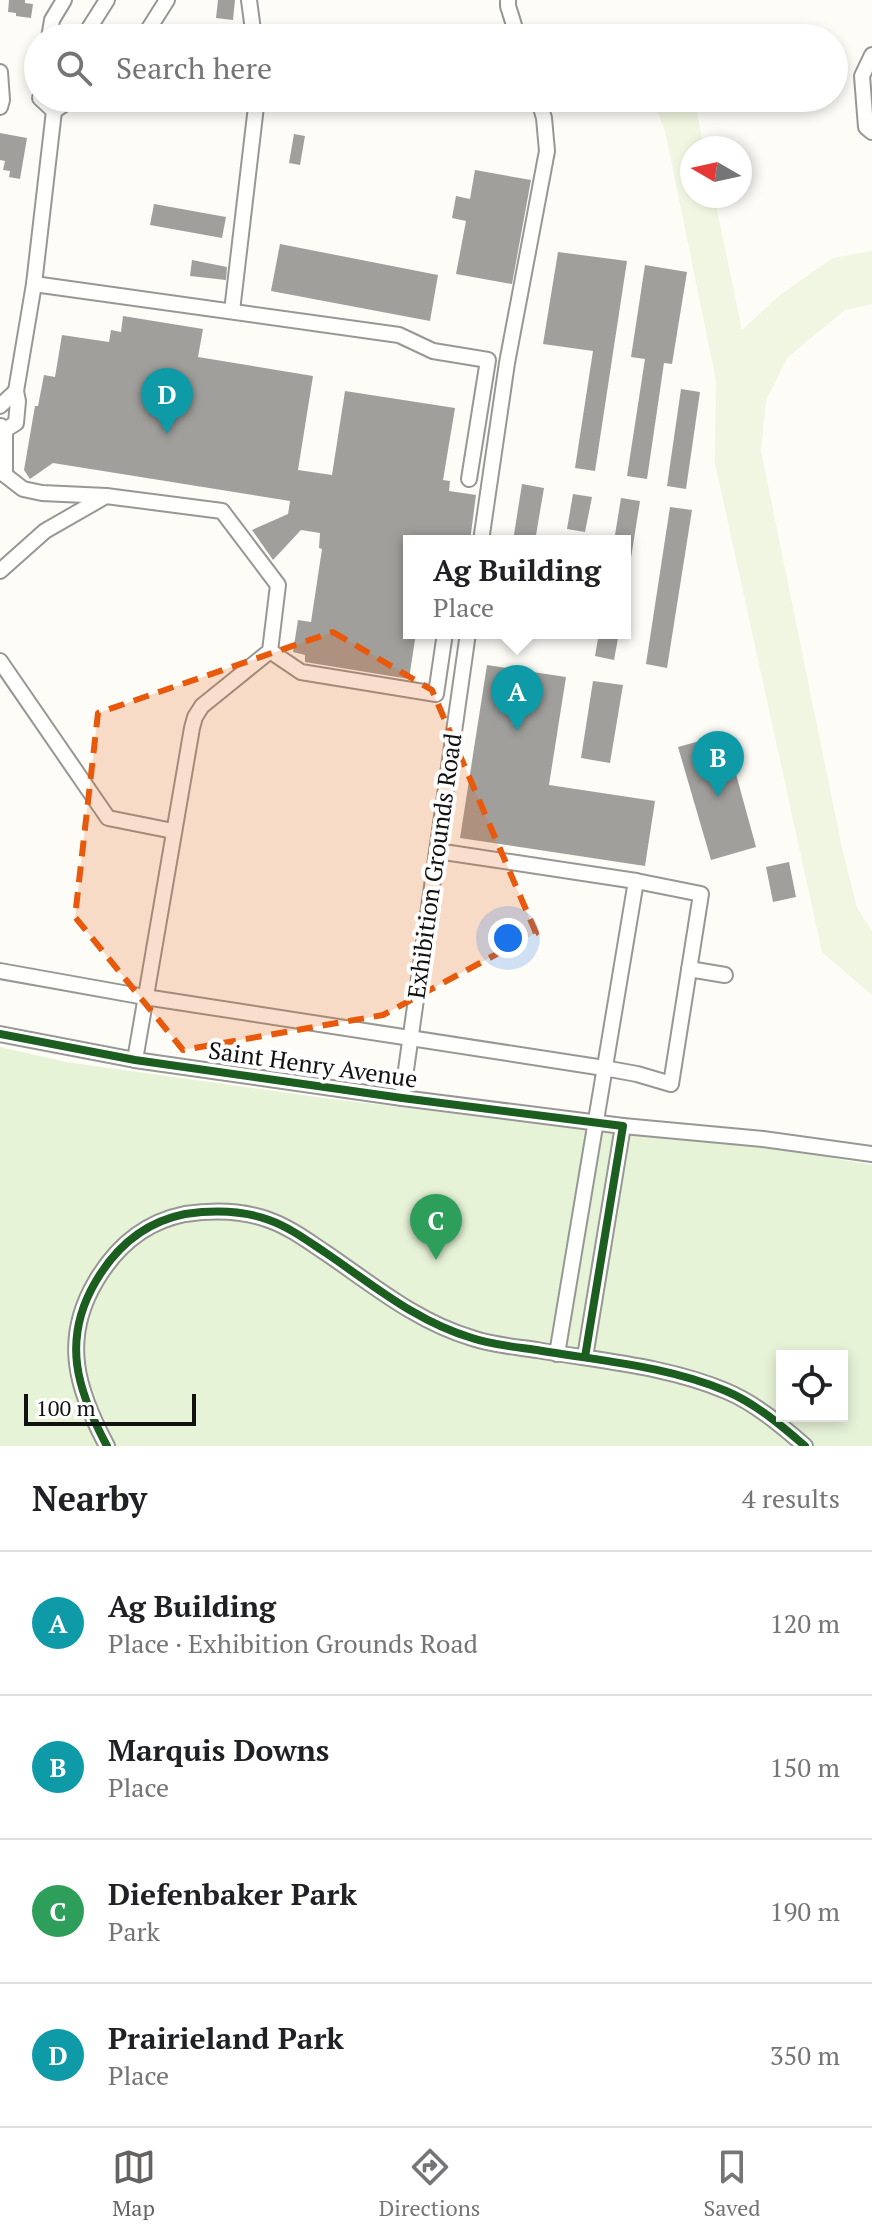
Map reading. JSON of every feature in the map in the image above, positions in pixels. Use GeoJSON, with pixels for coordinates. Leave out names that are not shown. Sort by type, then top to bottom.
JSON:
{"type":"FeatureCollection","features":[{"type":"Feature","properties":{"kind":"street"},"geometry":{"type":"LineString","coordinates":[[51,24],[64,0]]}},
{"type":"Feature","properties":{"kind":"street"},"geometry":{"type":"LineString","coordinates":[[92,24],[107,0]]}},
{"type":"Feature","properties":{"kind":"street"},"geometry":{"type":"LineString","coordinates":[[152,24],[167,0]]}},
{"type":"Feature","properties":{"kind":"street"},"geometry":{"type":"LineString","coordinates":[[249,0],[252,24]]}},
{"type":"Feature","properties":{"kind":"street"},"geometry":{"type":"LineString","coordinates":[[508,0],[514,24]]}},
{"type":"Feature","properties":{"kind":"street"},"geometry":{"type":"LineString","coordinates":[[872,55],[862,76],[866,127],[872,132]]}},
{"type":"Feature","properties":{"kind":"street"},"geometry":{"type":"LineString","coordinates":[[0,72],[0,107]]}},
{"type":"Feature","properties":{"kind":"street"},"geometry":{"type":"LineString","coordinates":[[54,112],[34,284],[16,391],[16,423],[3,428],[2,477],[23,489],[42,493],[106,496],[222,511],[278,585],[270,651],[202,706],[195,717],[135,1060]]}},
{"type":"Feature","properties":{"kind":"street"},"geometry":{"type":"LineString","coordinates":[[232,311],[255,112]]}},
{"type":"Feature","properties":{"kind":"street"},"geometry":{"type":"LineString","coordinates":[[482,535],[507,363],[547,151],[542,112]]}},
{"type":"Feature","properties":{"kind":"street"},"geometry":{"type":"LineString","coordinates":[[34,284],[399,335],[433,351],[507,363]]}},
{"type":"Feature","properties":{"kind":"street"},"geometry":{"type":"LineString","coordinates":[[469,479],[488,360]]}},
{"type":"Feature","properties":{"kind":"street"},"geometry":{"type":"LineString","coordinates":[[0,406],[16,391]]}},
{"type":"Feature","properties":{"kind":"street"},"geometry":{"type":"LineString","coordinates":[[0,571],[45,531],[106,496]]}},
{"type":"Feature","properties":{"kind":"street"},"geometry":{"type":"LineString","coordinates":[[436,694],[444,639]]}},
{"type":"Feature","properties":{"kind":"street","name":"Exhibition Grounds Road"},"geometry":{"type":"LineString","coordinates":[[402,1098],[467,639]]}},
{"type":"Feature","properties":{"kind":"street"},"geometry":{"type":"LineString","coordinates":[[270,651],[301,672],[460,697]]}},
{"type":"Feature","properties":{"kind":"street"},"geometry":{"type":"LineString","coordinates":[[0,661],[108,818],[173,831]]}},
{"type":"Feature","properties":{"kind":"street"},"geometry":{"type":"LineString","coordinates":[[0,971],[145,997],[604,1068],[671,1084],[701,894],[437,851]]}},
{"type":"Feature","properties":{"kind":"street"},"geometry":{"type":"LineString","coordinates":[[557,1354],[636,881]]}},
{"type":"Feature","properties":{"kind":"street"},"geometry":{"type":"LineString","coordinates":[[689,969],[725,975]]}},
{"type":"Feature","properties":{"kind":"street","name":"Saint Henry Avenue"},"geometry":{"type":"LineString","coordinates":[[0,1034],[135,1060],[402,1098],[872,1154]]}},
{"type":"Feature","properties":{"kind":"street"},"geometry":{"type":"LineString","coordinates":[[585,1357],[623,1126]]}},
{"type":"Feature","properties":{"kind":"street"},"geometry":{"type":"LineString","coordinates":[[107,1446],[80,1386],[75,1363],[80,1315],[105,1266],[128,1240],[176,1216],[207,1211],[239,1213],[270,1220],[301,1237],[409,1311],[435,1325],[474,1339],[651,1369],[728,1391],[777,1422],[805,1446]]}},
{"type":"Feature","properties":{"kind":"highlighted area"},"geometry":{"type":"Polygon","coordinates":[[[333,632],[432,690],[536,933],[383,1015],[183,1050],[75,917],[98,713],[333,632]]]}},
{"type":"Feature","properties":{"kind":"green space"},"geometry":{"type":"Polygon","coordinates":[[[658,112],[697,112],[702,136],[680,136],[680,204],[658,112]]]}},
{"type":"Feature","properties":{"kind":"green space"},"geometry":{"type":"Polygon","coordinates":[[[681,208],[717,208],[742,330],[780,295],[833,258],[872,251],[872,304],[845,310],[788,357],[766,400],[761,451],[842,848],[857,908],[872,931],[872,995],[822,952],[715,463],[716,380],[681,208]]]}},
{"type":"Feature","properties":{"kind":"green space"},"geometry":{"type":"Polygon","coordinates":[[[0,1047],[66,1062],[331,1099],[769,1147],[872,1165],[872,1446],[0,1446],[0,1047]]]}},
{"type":"Feature","properties":{"kind":"building"},"geometry":{"type":"Polygon","coordinates":[[[9,0],[25,0],[25,3],[33,4],[31,18],[8,12],[9,0]]]}},
{"type":"Feature","properties":{"kind":"building"},"geometry":{"type":"Polygon","coordinates":[[[218,0],[235,0],[233,20],[216,18],[218,0]]]}},
{"type":"Feature","properties":{"kind":"building"},"geometry":{"type":"Polygon","coordinates":[[[0,133],[27,138],[20,179],[9,177],[10,171],[3,170],[5,161],[0,160],[0,133]]]}},
{"type":"Feature","properties":{"kind":"building"},"geometry":{"type":"Polygon","coordinates":[[[294,134],[305,136],[300,165],[289,163],[294,134]]]}},
{"type":"Feature","properties":{"kind":"building"},"geometry":{"type":"Polygon","coordinates":[[[475,170],[531,180],[512,284],[456,274],[466,221],[452,218],[456,196],[470,199],[475,170]]]}},
{"type":"Feature","properties":{"kind":"building"},"geometry":{"type":"Polygon","coordinates":[[[154,204],[226,217],[222,238],[150,225],[154,204]]]}},
{"type":"Feature","properties":{"kind":"building"},"geometry":{"type":"Polygon","coordinates":[[[280,244],[438,275],[430,321],[271,291],[280,244]]]}},
{"type":"Feature","properties":{"kind":"building"},"geometry":{"type":"Polygon","coordinates":[[[558,252],[627,261],[595,471],[575,468],[593,351],[543,344],[558,252]]]}},
{"type":"Feature","properties":{"kind":"building"},"geometry":{"type":"Polygon","coordinates":[[[192,260],[227,267],[226,280],[190,276],[192,260]]]}},
{"type":"Feature","properties":{"kind":"building"},"geometry":{"type":"Polygon","coordinates":[[[645,265],[687,272],[672,364],[664,363],[647,479],[627,476],[645,359],[631,357],[645,265]]]}},
{"type":"Feature","properties":{"kind":"building"},"geometry":{"type":"Polygon","coordinates":[[[123,316],[203,329],[198,357],[313,376],[298,470],[332,475],[345,391],[455,408],[443,480],[450,481],[449,491],[476,495],[471,535],[403,535],[403,639],[415,639],[409,679],[305,662],[305,655],[293,652],[298,620],[311,622],[322,549],[319,548],[320,533],[301,530],[273,560],[252,530],[288,514],[290,501],[53,463],[30,479],[24,470],[35,406],[38,406],[44,375],[55,377],[62,335],[109,342],[111,330],[121,332],[123,316]]]}},
{"type":"Feature","properties":{"kind":"building"},"geometry":{"type":"Polygon","coordinates":[[[681,389],[700,392],[686,489],[667,486],[681,389]]]}},
{"type":"Feature","properties":{"kind":"building"},"geometry":{"type":"Polygon","coordinates":[[[522,484],[544,488],[536,535],[514,535],[522,484]]]}},
{"type":"Feature","properties":{"kind":"building"},"geometry":{"type":"Polygon","coordinates":[[[573,494],[592,497],[585,532],[567,529],[573,494]]]}},
{"type":"Feature","properties":{"kind":"building"},"geometry":{"type":"Polygon","coordinates":[[[621,498],[640,501],[631,558],[631,535],[615,535],[621,498]]]}},
{"type":"Feature","properties":{"kind":"building"},"geometry":{"type":"Polygon","coordinates":[[[670,507],[692,510],[667,668],[646,664],[670,507]]]}},
{"type":"Feature","properties":{"kind":"building"},"geometry":{"type":"Polygon","coordinates":[[[598,639],[618,639],[614,660],[595,656],[598,639]]]}},
{"type":"Feature","properties":{"kind":"building"},"geometry":{"type":"Polygon","coordinates":[[[487,665],[566,677],[549,785],[655,801],[645,866],[460,838],[487,665]]]}},
{"type":"Feature","properties":{"kind":"building"},"geometry":{"type":"Polygon","coordinates":[[[593,681],[623,685],[610,763],[581,758],[593,681]]]}},
{"type":"Feature","properties":{"kind":"building"},"geometry":{"type":"Polygon","coordinates":[[[725,734],[756,847],[711,860],[678,747],[725,734]]]}},
{"type":"Feature","properties":{"kind":"building"},"geometry":{"type":"Polygon","coordinates":[[[789,862],[796,897],[773,902],[766,867],[789,862]]]}},
{"type":"Feature","properties":{"kind":"cycle path"},"geometry":{"type":"LineString","coordinates":[[0,1034],[135,1060],[623,1126],[585,1357]]}},
{"type":"Feature","properties":{"kind":"cycle path"},"geometry":{"type":"LineString","coordinates":[[107,1446],[88,1405],[77,1365],[76,1344],[85,1303],[104,1269],[133,1238],[171,1218],[217,1212],[248,1214],[284,1226],[396,1302],[452,1331],[496,1344],[633,1365],[704,1383],[747,1402],[805,1446]]}},
{"type":"Feature","properties":{"kind":"place","name":"Prairieland Park"},"geometry":{"type":"Point","coordinates":[167,434]}},
{"type":"Feature","properties":{"kind":"place","name":"Ag Building"},"geometry":{"type":"Point","coordinates":[517,731]}},
{"type":"Feature","properties":{"kind":"place","name":"Marquis Downs"},"geometry":{"type":"Point","coordinates":[718,797]}},
{"type":"Feature","properties":{"kind":"place","name":"Diefenbaker Park"},"geometry":{"type":"Point","coordinates":[436,1260]}}]}
